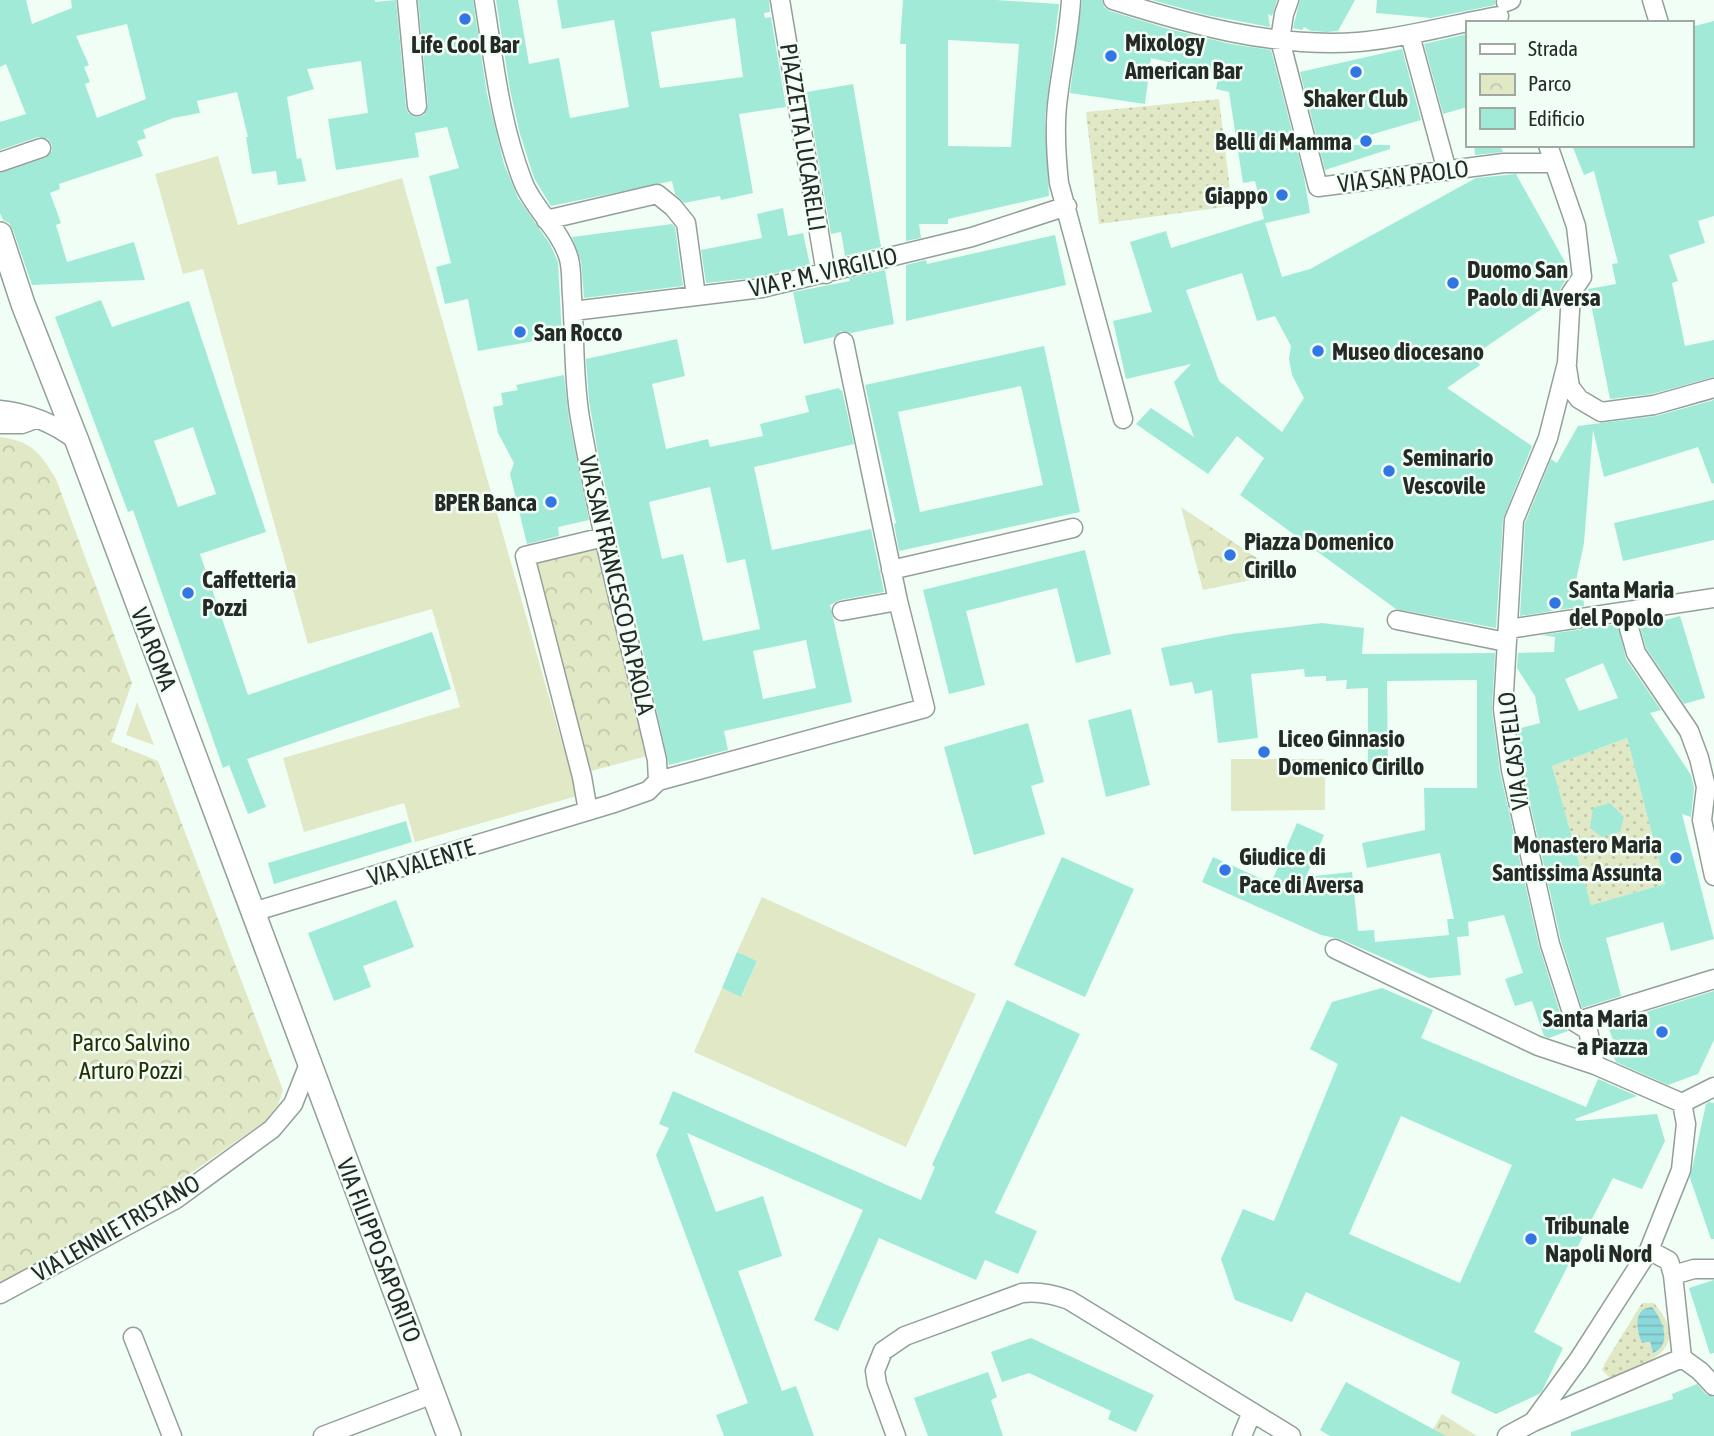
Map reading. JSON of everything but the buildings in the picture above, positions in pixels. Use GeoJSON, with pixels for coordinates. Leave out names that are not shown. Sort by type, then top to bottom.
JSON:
{"type":"FeatureCollection","features":[{"type":"Feature","properties":{"kind":"street"},"geometry":{"type":"LineString","coordinates":[[407,0],[417,106]]}},
{"type":"Feature","properties":{"kind":"street","name":"VIA SAN FRANCESCO DA PAOLA"},"geometry":{"type":"LineString","coordinates":[[484,0],[499,102],[511,148],[524,185],[559,236],[570,260],[574,370],[579,416],[604,537],[657,760],[658,781]]}},
{"type":"Feature","properties":{"kind":"street","name":"PIAZZETTA LUCARELLI"},"geometry":{"type":"LineString","coordinates":[[780,0],[826,274]]}},
{"type":"Feature","properties":{"kind":"street"},"geometry":{"type":"LineString","coordinates":[[1071,0],[1057,99],[1055,153],[1059,183],[1123,419]]}},
{"type":"Feature","properties":{"kind":"street"},"geometry":{"type":"LineString","coordinates":[[1113,0],[1170,18],[1251,36],[1280,40],[1356,42],[1410,35],[1505,8]]}},
{"type":"Feature","properties":{"kind":"street"},"geometry":{"type":"LineString","coordinates":[[1280,40],[1289,0]]}},
{"type":"Feature","properties":{"kind":"street"},"geometry":{"type":"LineString","coordinates":[[1652,0],[1658,21]]}},
{"type":"Feature","properties":{"kind":"street"},"geometry":{"type":"LineString","coordinates":[[1410,35],[1447,171]]}},
{"type":"Feature","properties":{"kind":"street","name":"VIA SAN PAOLO"},"geometry":{"type":"LineString","coordinates":[[1280,40],[1318,187],[1504,163],[1554,163]]}},
{"type":"Feature","properties":{"kind":"street","name":"VIA CASTELLO"},"geometry":{"type":"LineString","coordinates":[[1549,147],[1576,226],[1582,277],[1572,293],[1567,363],[1548,438],[1514,520],[1503,709],[1510,770],[1550,944],[1575,1022],[1588,1030],[1595,1065]]}},
{"type":"Feature","properties":{"kind":"street"},"geometry":{"type":"LineString","coordinates":[[0,162],[41,148]]}},
{"type":"Feature","properties":{"kind":"street"},"geometry":{"type":"LineString","coordinates":[[546,220],[657,194],[673,207],[686,223],[696,296]]}},
{"type":"Feature","properties":{"kind":"street","name":"VIA P. M. VIRGILIO"},"geometry":{"type":"LineString","coordinates":[[573,311],[762,288],[972,237],[1067,206]]}},
{"type":"Feature","properties":{"kind":"street","name":"VIA ROMA"},"geometry":{"type":"LineString","coordinates":[[0,234],[23,304],[77,441],[309,1064]]}},
{"type":"Feature","properties":{"kind":"street"},"geometry":{"type":"LineString","coordinates":[[604,537],[525,556],[588,811],[648,791],[658,781],[925,708],[891,570],[844,342]]}},
{"type":"Feature","properties":{"kind":"street"},"geometry":{"type":"LineString","coordinates":[[1567,363],[1570,387],[1579,399],[1601,412],[1654,405],[1714,388]]}},
{"type":"Feature","properties":{"kind":"street"},"geometry":{"type":"LineString","coordinates":[[0,410],[25,414],[58,426],[77,441]]}},
{"type":"Feature","properties":{"kind":"street"},"geometry":{"type":"LineString","coordinates":[[0,424],[22,424],[35,419]]}},
{"type":"Feature","properties":{"kind":"street"},"geometry":{"type":"LineString","coordinates":[[891,570],[1073,528]]}},
{"type":"Feature","properties":{"kind":"street"},"geometry":{"type":"LineString","coordinates":[[1397,620],[1507,636],[1714,598]]}},
{"type":"Feature","properties":{"kind":"street"},"geometry":{"type":"LineString","coordinates":[[842,611],[898,601]]}},
{"type":"Feature","properties":{"kind":"street"},"geometry":{"type":"LineString","coordinates":[[1630,612],[1629,628],[1636,653],[1689,731],[1699,758],[1706,787],[1714,876]]}},
{"type":"Feature","properties":{"kind":"street","name":"VIA VALENTE"},"geometry":{"type":"LineString","coordinates":[[253,912],[588,811]]}},
{"type":"Feature","properties":{"kind":"street"},"geometry":{"type":"LineString","coordinates":[[1335,948],[1538,1046],[1595,1065],[1682,1103]]}},
{"type":"Feature","properties":{"kind":"street"},"geometry":{"type":"LineString","coordinates":[[1575,1022],[1714,979]]}},
{"type":"Feature","properties":{"kind":"street","name":"VIA LENNIE TRISTANO"},"geometry":{"type":"LineString","coordinates":[[0,1294],[176,1199],[272,1129],[293,1104],[309,1064]]}},
{"type":"Feature","properties":{"kind":"street","name":"VIA FILIPPO SAPORITO"},"geometry":{"type":"LineString","coordinates":[[309,1064],[449,1436]]}},
{"type":"Feature","properties":{"kind":"street"},"geometry":{"type":"LineString","coordinates":[[1682,1103],[1714,1087]]}},
{"type":"Feature","properties":{"kind":"street"},"geometry":{"type":"LineString","coordinates":[[1533,1422],[1580,1359],[1649,1250],[1681,1170],[1686,1124],[1682,1103]]}},
{"type":"Feature","properties":{"kind":"street"},"geometry":{"type":"LineString","coordinates":[[1649,1250],[1669,1261],[1673,1275],[1682,1358],[1714,1386]]}},
{"type":"Feature","properties":{"kind":"street"},"geometry":{"type":"LineString","coordinates":[[1673,1275],[1694,1269],[1714,1269]]}},
{"type":"Feature","properties":{"kind":"street"},"geometry":{"type":"LineString","coordinates":[[896,1436],[875,1371],[883,1351],[905,1336],[1022,1293],[1033,1292],[1069,1300],[1291,1436]]}},
{"type":"Feature","properties":{"kind":"street"},"geometry":{"type":"LineString","coordinates":[[133,1337],[172,1436]]}},
{"type":"Feature","properties":{"kind":"street"},"geometry":{"type":"LineString","coordinates":[[1507,1436],[1533,1422],[1682,1358]]}},
{"type":"Feature","properties":{"kind":"street"},"geometry":{"type":"LineString","coordinates":[[323,1436],[433,1394]]}},
{"type":"Feature","properties":{"kind":"street"},"geometry":{"type":"LineString","coordinates":[[1241,1436],[1252,1412]]}},
{"type":"Feature","properties":{"kind":"green space"},"geometry":{"type":"Polygon","coordinates":[[[1219,99],[1232,206],[1099,224],[1086,112],[1219,99]]]}},
{"type":"Feature","properties":{"kind":"green space"},"geometry":{"type":"Polygon","coordinates":[[[218,156],[238,225],[402,178],[577,796],[415,842],[404,803],[304,832],[283,758],[460,707],[432,609],[308,644],[203,269],[183,274],[155,174],[218,156]]]}},
{"type":"Feature","properties":{"kind":"green space","name":"Parco Salvino Arturo Pozzi"},"geometry":{"type":"Polygon","coordinates":[[[0,437],[28,445],[45,462],[56,479],[132,683],[111,742],[158,761],[283,1090],[278,1105],[264,1122],[168,1189],[0,1286],[0,437]]]}},
{"type":"Feature","properties":{"kind":"green space"},"geometry":{"type":"Polygon","coordinates":[[[1181,507],[1281,574],[1203,590],[1181,507]]]}},
{"type":"Feature","properties":{"kind":"green space"},"geometry":{"type":"Polygon","coordinates":[[[598,547],[651,755],[591,771],[537,562],[598,547]]]}},
{"type":"Feature","properties":{"kind":"green space"},"geometry":{"type":"Polygon","coordinates":[[[137,702],[154,745],[126,735],[137,702]]]}},
{"type":"Feature","properties":{"kind":"green space"},"geometry":{"type":"Polygon","coordinates":[[[1627,738],[1665,884],[1591,905],[1552,766],[1627,738]]]}},
{"type":"Feature","properties":{"kind":"green space"},"geometry":{"type":"Polygon","coordinates":[[[1231,759],[1325,759],[1325,810],[1231,811],[1231,759]]]}},
{"type":"Feature","properties":{"kind":"green space"},"geometry":{"type":"Polygon","coordinates":[[[762,897],[976,994],[906,1147],[694,1052],[722,988],[742,996],[757,961],[737,952],[762,897]]]}},
{"type":"Feature","properties":{"kind":"green space"},"geometry":{"type":"Polygon","coordinates":[[[1642,1303],[1654,1303],[1665,1318],[1669,1331],[1668,1342],[1663,1351],[1654,1358],[1615,1377],[1609,1377],[1602,1370],[1605,1363],[1642,1303]]]}},
{"type":"Feature","properties":{"kind":"green space"},"geometry":{"type":"Polygon","coordinates":[[[1442,1414],[1477,1436],[1429,1436],[1442,1414]]]}},
{"type":"Feature","properties":{"kind":"water"},"geometry":{"type":"Polygon","coordinates":[[[1652,1307],[1664,1332],[1663,1344],[1653,1353],[1650,1341],[1642,1343],[1638,1332],[1639,1315],[1646,1308],[1652,1307]]]}},
{"type":"Feature","properties":{"kind":"place","name":"Life Cool Bar"},"geometry":{"type":"Point","coordinates":[465,19]}},
{"type":"Feature","properties":{"kind":"place","name":"Mixology American Bar"},"geometry":{"type":"Point","coordinates":[1111,56]}},
{"type":"Feature","properties":{"kind":"place","name":"Shaker Club"},"geometry":{"type":"Point","coordinates":[1356,72]}},
{"type":"Feature","properties":{"kind":"place","name":"Belli di Mamma"},"geometry":{"type":"Point","coordinates":[1366,141]}},
{"type":"Feature","properties":{"kind":"place","name":"Giappo"},"geometry":{"type":"Point","coordinates":[1282,195]}},
{"type":"Feature","properties":{"kind":"place","name":"Duomo San Paolo di Aversa"},"geometry":{"type":"Point","coordinates":[1453,283]}},
{"type":"Feature","properties":{"kind":"place","name":"San Rocco"},"geometry":{"type":"Point","coordinates":[520,332]}},
{"type":"Feature","properties":{"kind":"place","name":"Museo diocesano"},"geometry":{"type":"Point","coordinates":[1318,351]}},
{"type":"Feature","properties":{"kind":"place","name":"Seminario Vescovile"},"geometry":{"type":"Point","coordinates":[1389,471]}},
{"type":"Feature","properties":{"kind":"place","name":"BPER Banca"},"geometry":{"type":"Point","coordinates":[551,502]}},
{"type":"Feature","properties":{"kind":"place","name":"Piazza Domenico Cirillo"},"geometry":{"type":"Point","coordinates":[1230,555]}},
{"type":"Feature","properties":{"kind":"place","name":"Caffetteria Pozzi"},"geometry":{"type":"Point","coordinates":[188,593]}},
{"type":"Feature","properties":{"kind":"place","name":"Santa Maria del Popolo"},"geometry":{"type":"Point","coordinates":[1555,603]}},
{"type":"Feature","properties":{"kind":"place","name":"Liceo Ginnasio Domenico Cirillo"},"geometry":{"type":"Point","coordinates":[1264,752]}},
{"type":"Feature","properties":{"kind":"place","name":"Monastero Maria Santissima Assunta"},"geometry":{"type":"Point","coordinates":[1676,858]}},
{"type":"Feature","properties":{"kind":"place","name":"Giudice di Pace di Aversa"},"geometry":{"type":"Point","coordinates":[1225,870]}},
{"type":"Feature","properties":{"kind":"place","name":"Santa Maria a Piazza"},"geometry":{"type":"Point","coordinates":[1662,1032]}},
{"type":"Feature","properties":{"kind":"place","name":"Tribunale Napoli Nord"},"geometry":{"type":"Point","coordinates":[1531,1239]}}]}
